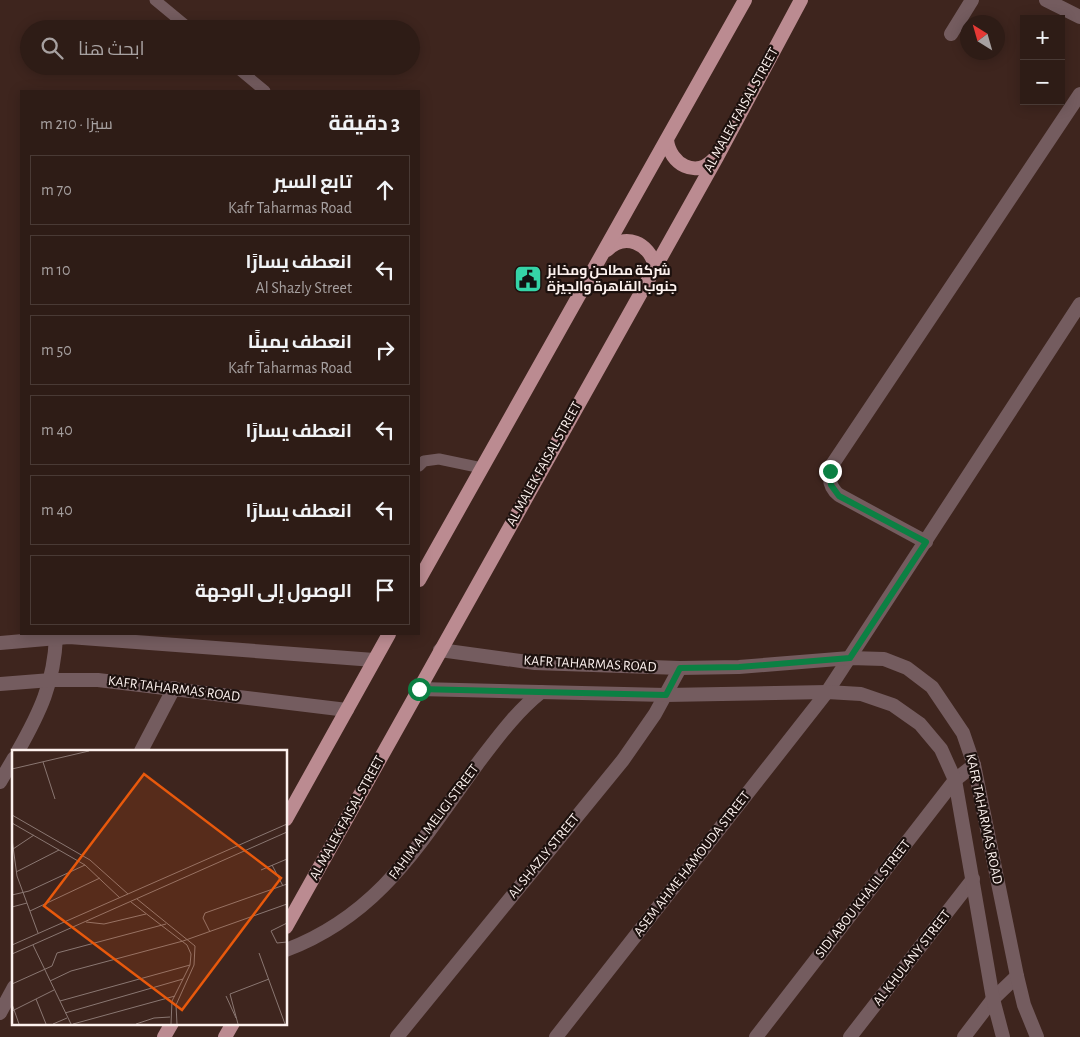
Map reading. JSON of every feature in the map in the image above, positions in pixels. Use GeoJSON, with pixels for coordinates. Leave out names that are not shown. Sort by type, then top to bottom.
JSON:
{"type":"FeatureCollection","features":[{"type":"Feature","properties":{"kind":"main road"},"geometry":{"type":"LineString","coordinates":[[420,578],[745,0]]}},
{"type":"Feature","properties":{"kind":"main road","name":"AL MALEK FAISAL STREET"},"geometry":{"type":"LineString","coordinates":[[288,923],[717,157],[801,0]]}},
{"type":"Feature","properties":{"kind":"main road"},"geometry":{"type":"LineString","coordinates":[[667,140],[672,157],[686,167],[703,167],[717,157]]}},
{"type":"Feature","properties":{"kind":"main road"},"geometry":{"type":"LineString","coordinates":[[605,252],[612,245],[630,241],[647,249],[655,266]]}},
{"type":"Feature","properties":{"kind":"main road"},"geometry":{"type":"LineString","coordinates":[[288,815],[348,710],[387,635]]}},
{"type":"Feature","properties":{"kind":"main road"},"geometry":{"type":"LineString","coordinates":[[164,1037],[171,1024]]}},
{"type":"Feature","properties":{"kind":"main road"},"geometry":{"type":"LineString","coordinates":[[225,1037],[232,1024]]}},
{"type":"Feature","properties":{"kind":"street"},"geometry":{"type":"LineString","coordinates":[[951,34],[972,0]]}},
{"type":"Feature","properties":{"kind":"street"},"geometry":{"type":"LineString","coordinates":[[1046,0],[1080,17]]}},
{"type":"Feature","properties":{"kind":"street"},"geometry":{"type":"LineString","coordinates":[[926,542],[839,496],[831,485],[830,471],[1080,94]]}},
{"type":"Feature","properties":{"kind":"street","name":"ASEM AHME HAMOUDA STREET"},"geometry":{"type":"LineString","coordinates":[[556,1037],[827,692],[1080,304]]}},
{"type":"Feature","properties":{"kind":"street"},"geometry":{"type":"LineString","coordinates":[[0,643],[56,637],[374,660]]}},
{"type":"Feature","properties":{"kind":"street"},"geometry":{"type":"LineString","coordinates":[[19,750],[39,713],[51,680],[56,637]]}},
{"type":"Feature","properties":{"kind":"street","name":"KAFR TAHARMAS ROAD"},"geometry":{"type":"LineString","coordinates":[[440,650],[535,663],[680,668],[739,667],[850,658],[884,659],[908,668],[932,687],[962,733],[974,765],[1017,976],[1024,1005],[1037,1037]]}},
{"type":"Feature","properties":{"kind":"street","name":"AL SHAZLY STREET"},"geometry":{"type":"LineString","coordinates":[[396,1037],[623,760],[666,695],[680,668]]}},
{"type":"Feature","properties":{"kind":"street","name":"KAFR TAHARMAS ROAD"},"geometry":{"type":"LineString","coordinates":[[0,684],[51,680],[98,680],[348,710]]}},
{"type":"Feature","properties":{"kind":"street"},"geometry":{"type":"LineString","coordinates":[[142,750],[174,688]]}},
{"type":"Feature","properties":{"kind":"street","name":"KAFR TAHARMAS ROAD"},"geometry":{"type":"LineString","coordinates":[[419,689],[666,695],[827,692],[861,694],[893,705],[920,724],[942,750],[955,780],[993,1000],[1003,1037]]}},
{"type":"Feature","properties":{"kind":"street","name":"FAHIM AL MELIGI STREET"},"geometry":{"type":"LineString","coordinates":[[288,949],[338,925],[368,902],[395,876],[513,717],[541,692]]}},
{"type":"Feature","properties":{"kind":"street"},"geometry":{"type":"LineString","coordinates":[[0,782],[12,761]]}},
{"type":"Feature","properties":{"kind":"street","name":"SIDI ABOU KHALIL STREET"},"geometry":{"type":"LineString","coordinates":[[756,1037],[955,780],[974,765]]}},
{"type":"Feature","properties":{"kind":"street","name":"AL KHULANY STREET"},"geometry":{"type":"LineString","coordinates":[[850,1037],[973,879]]}},
{"type":"Feature","properties":{"kind":"street"},"geometry":{"type":"LineString","coordinates":[[964,1037],[993,1000],[1017,976]]}},
{"type":"Feature","properties":{"kind":"street"},"geometry":{"type":"LineString","coordinates":[[0,1013],[12,991]]}},
{"type":"Feature","properties":{"kind":"lane"},"geometry":{"type":"LineString","coordinates":[[155,0],[179,20]]}},
{"type":"Feature","properties":{"kind":"lane"},"geometry":{"type":"LineString","coordinates":[[246,75],[264,90]]}},
{"type":"Feature","properties":{"kind":"lane"},"geometry":{"type":"LineString","coordinates":[[420,465],[424,461],[439,460],[482,468]]}},
{"type":"Feature","properties":{"kind":"place","name":"شركة مطاحن ومخابز جنوب القاهرة والجيزة"},"geometry":{"type":"Point","coordinates":[528,279]}},
{"type":"Feature","properties":{"kind":"route"},"geometry":{"type":"LineString","coordinates":[[419,689],[666,695],[680,668],[739,667],[850,658],[926,542],[839,496],[831,485],[830,471]]}}]}
